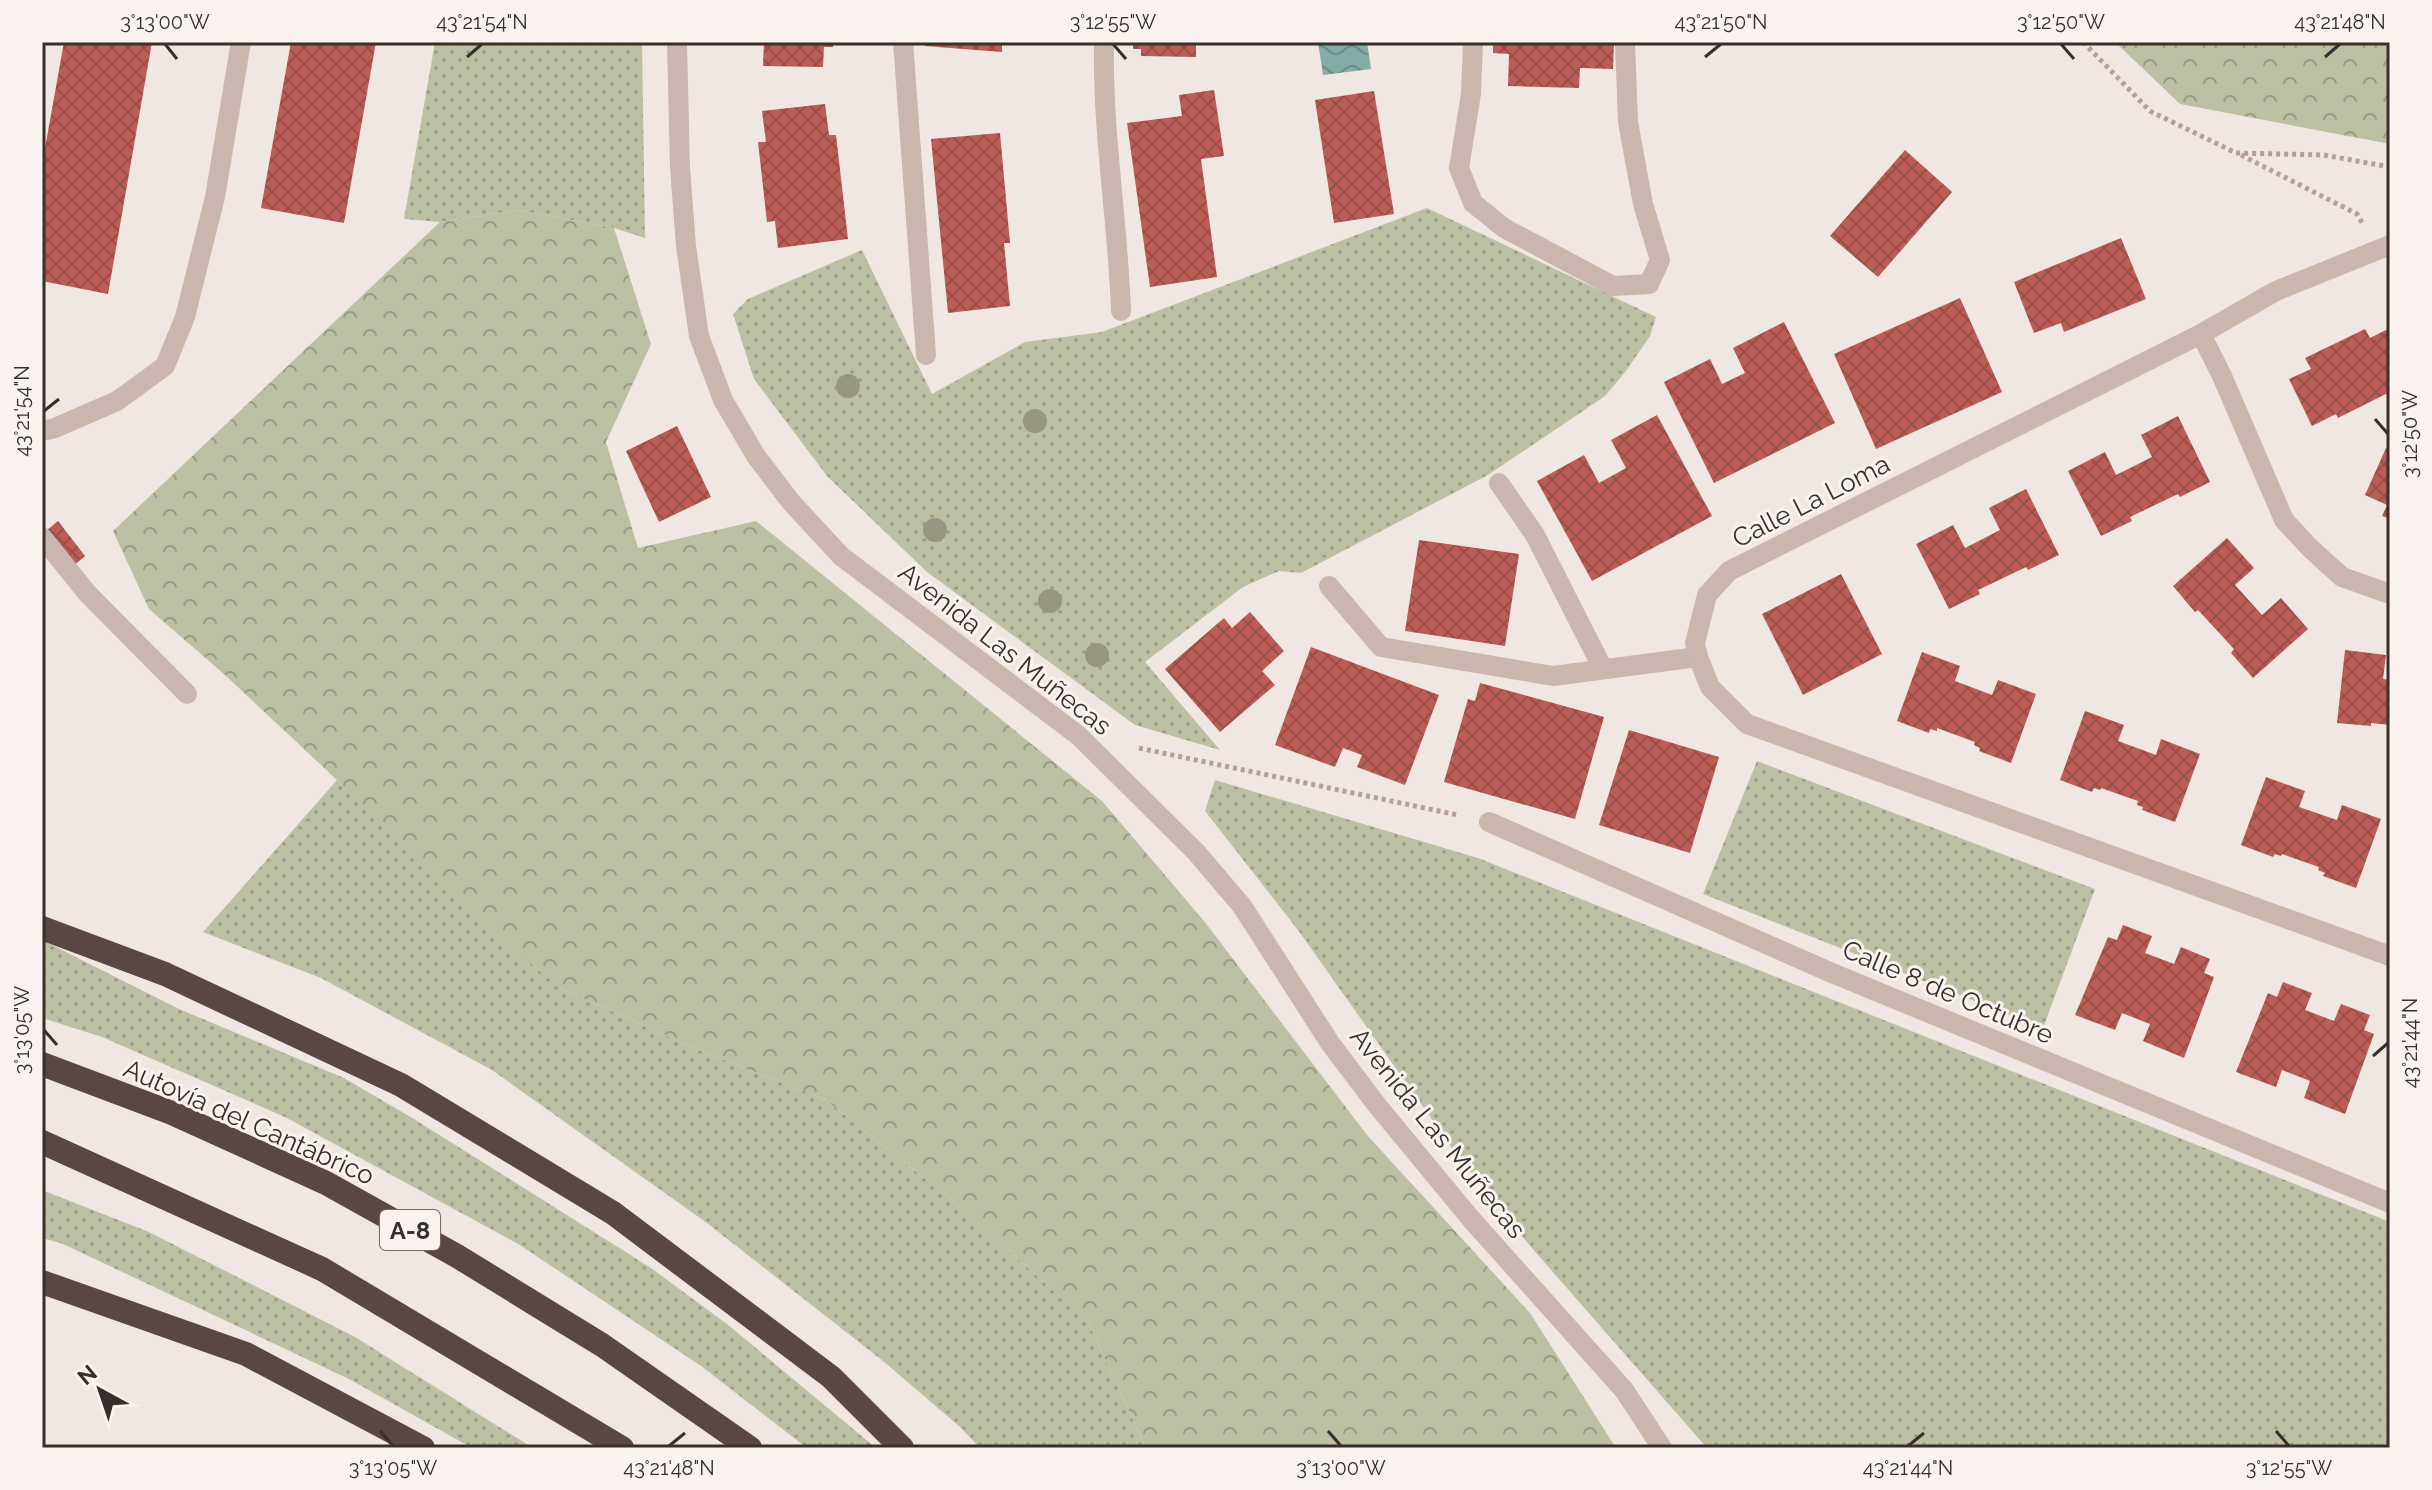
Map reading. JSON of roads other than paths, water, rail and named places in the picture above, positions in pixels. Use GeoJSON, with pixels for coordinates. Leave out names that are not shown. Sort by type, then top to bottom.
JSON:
{"type":"FeatureCollection","features":[{"type":"Feature","properties":{"kind":"highway"},"geometry":{"type":"LineString","coordinates":[[42,928],[165,974],[401,1085],[613,1213],[831,1377],[902,1448]]}},
{"type":"Feature","properties":{"kind":"highway","name":"Autovía del Cantábrico"},"geometry":{"type":"LineString","coordinates":[[42,1064],[172,1113],[326,1183],[457,1256],[602,1345],[750,1448]]}},
{"type":"Feature","properties":{"kind":"highway"},"geometry":{"type":"LineString","coordinates":[[42,1142],[322,1269],[622,1448]]}},
{"type":"Feature","properties":{"kind":"highway"},"geometry":{"type":"LineString","coordinates":[[42,1282],[246,1354],[423,1448]]}},
{"type":"Feature","properties":{"kind":"street"},"geometry":{"type":"LineString","coordinates":[[42,431],[117,401],[165,366],[185,317],[215,197],[241,42]]}},
{"type":"Feature","properties":{"kind":"street","name":"Avenida Las Muñecas"},"geometry":{"type":"LineString","coordinates":[[677,42],[680,168],[686,246],[699,336],[723,400],[765,468],[791,502],[841,556],[1079,736],[1196,852],[1242,906],[1330,1043],[1376,1104],[1471,1219],[1624,1390],[1662,1448]]}},
{"type":"Feature","properties":{"kind":"street"},"geometry":{"type":"LineString","coordinates":[[903,42],[926,355]]}},
{"type":"Feature","properties":{"kind":"street"},"geometry":{"type":"LineString","coordinates":[[1104,42],[1103,89],[1119,249],[1121,311]]}},
{"type":"Feature","properties":{"kind":"street"},"geometry":{"type":"LineString","coordinates":[[1473,42],[1471,94],[1459,168],[1473,203],[1504,228],[1613,286],[1649,284],[1660,260],[1643,204],[1628,122],[1625,42]]}},
{"type":"Feature","properties":{"kind":"street","name":"Calle La Loma"},"geometry":{"type":"LineString","coordinates":[[1698,657],[1695,643],[1707,595],[1729,571],[2201,334],[2276,291],[2384,246]]}},
{"type":"Feature","properties":{"kind":"street"},"geometry":{"type":"LineString","coordinates":[[2201,334],[2284,520],[2342,577],[2390,594]]}},
{"type":"Feature","properties":{"kind":"street"},"geometry":{"type":"LineString","coordinates":[[1499,483],[1535,535],[1603,669]]}},
{"type":"Feature","properties":{"kind":"street"},"geometry":{"type":"LineString","coordinates":[[42,537],[87,593],[187,694]]}},
{"type":"Feature","properties":{"kind":"street"},"geometry":{"type":"LineString","coordinates":[[1329,586],[1381,647],[1553,676],[1698,657],[1710,687],[1747,724],[2390,956]]}},
{"type":"Feature","properties":{"kind":"street","name":"Calle 8 de Octubre"},"geometry":{"type":"LineString","coordinates":[[1489,822],[1832,973],[2390,1203]]}},
{"type":"Feature","properties":{"kind":"water"},"geometry":{"type":"Polygon","coordinates":[[[1318,42],[1367,42],[1371,69],[1323,75],[1318,42]]]}}]}
